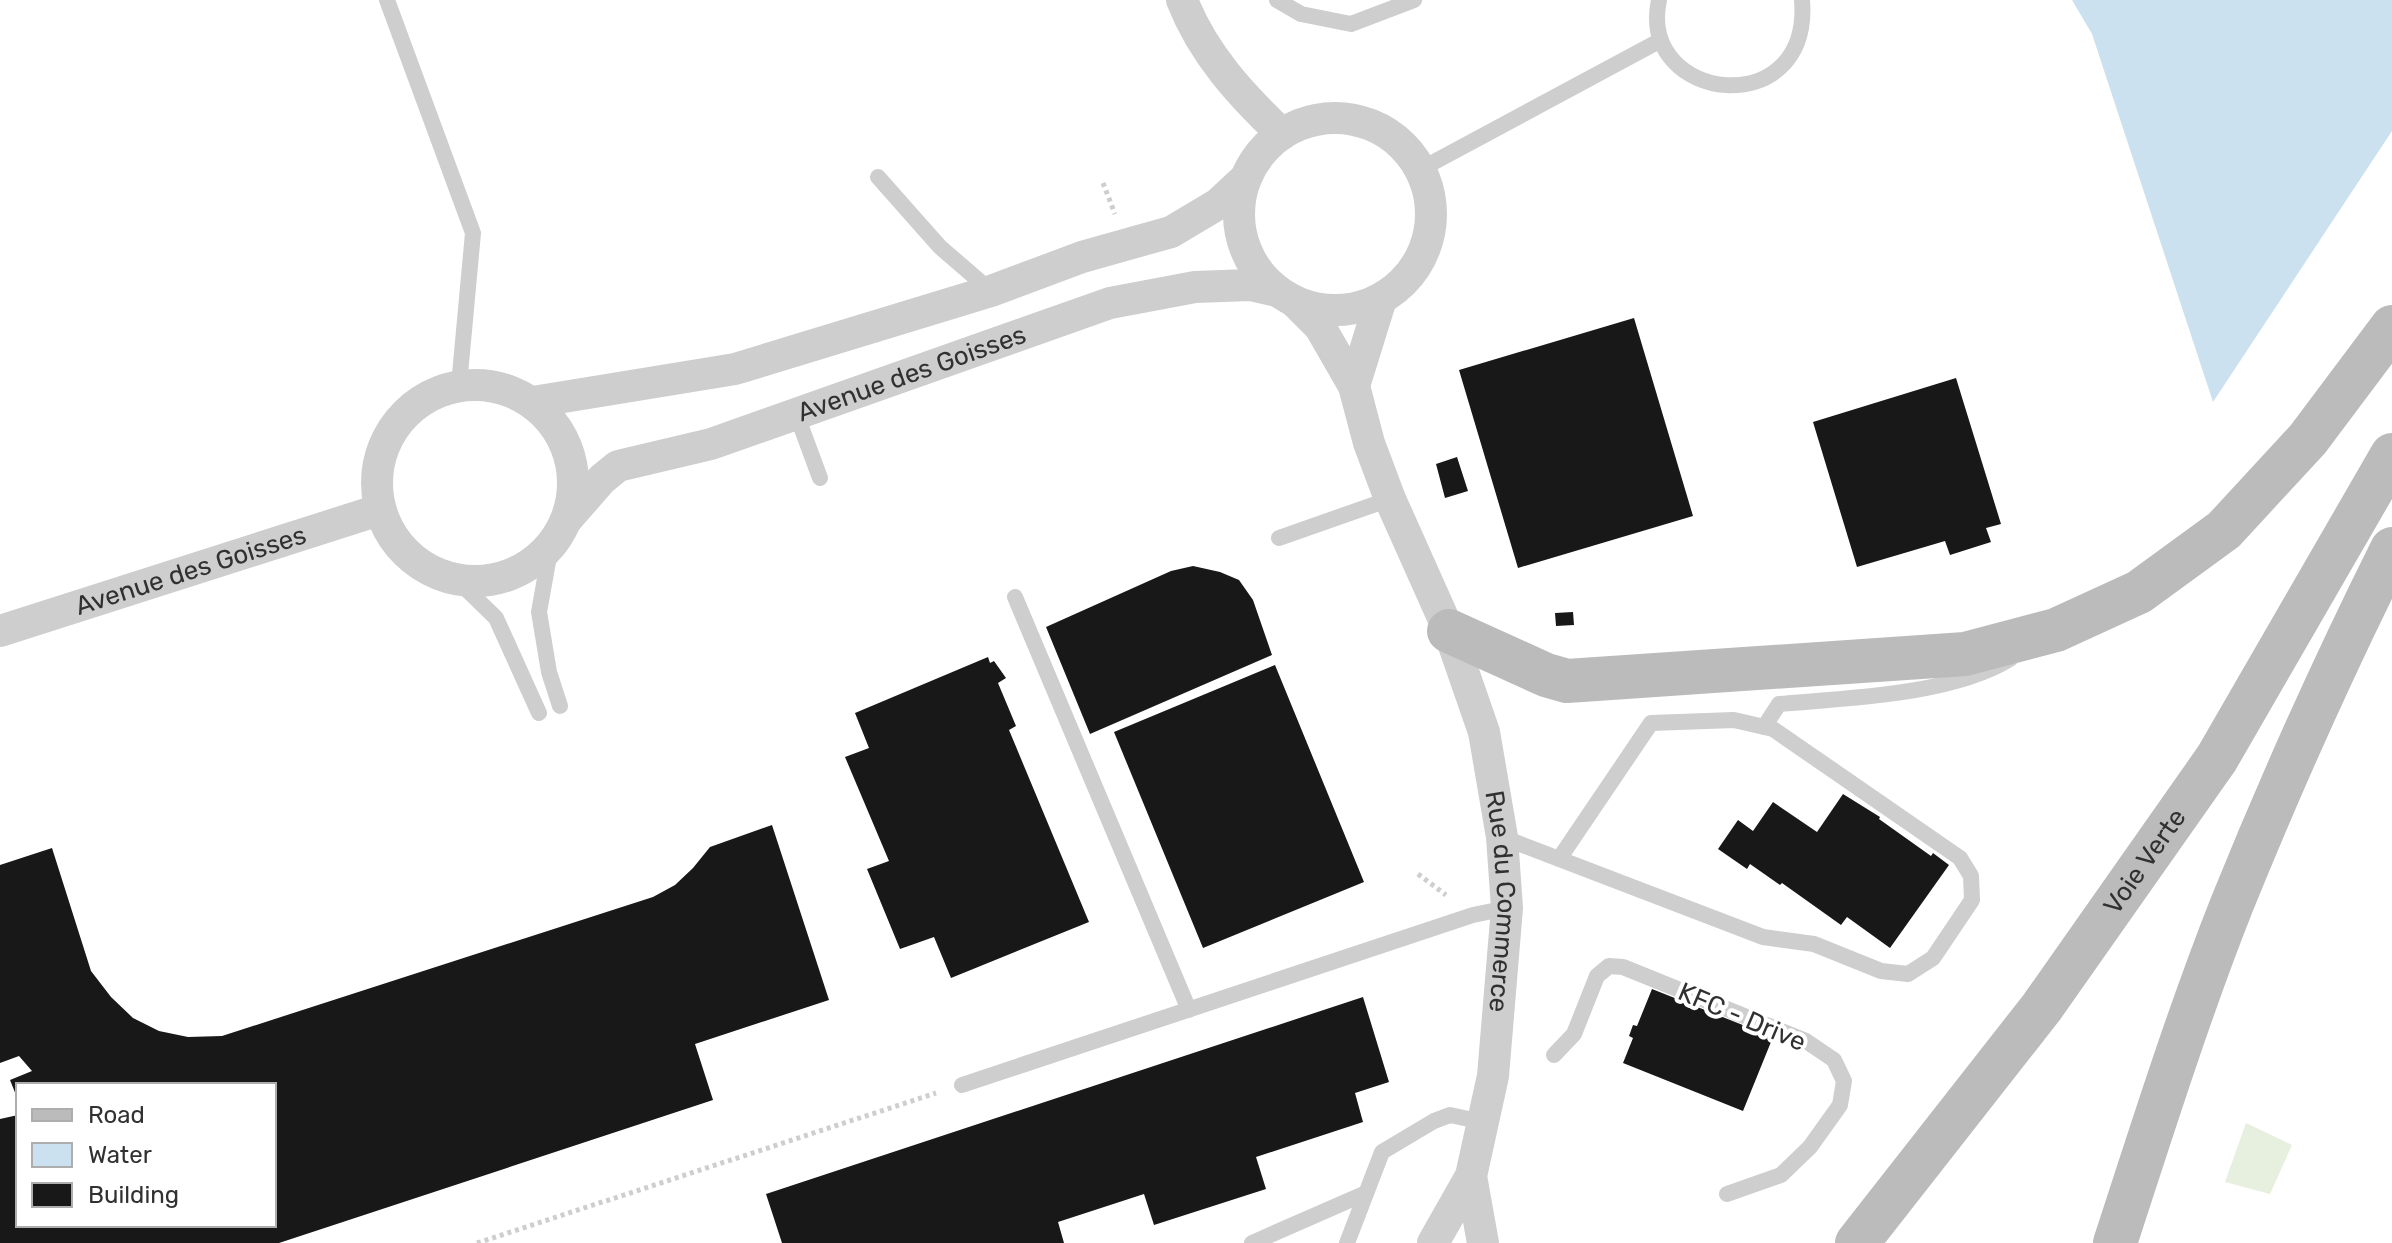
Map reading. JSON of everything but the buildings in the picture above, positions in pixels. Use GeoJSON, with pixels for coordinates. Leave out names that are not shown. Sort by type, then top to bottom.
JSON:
{"type":"FeatureCollection","features":[{"type":"Feature","properties":{"kind":"main road"},"geometry":{"type":"LineString","coordinates":[[1449,631],[1546,675],[1567,681],[1965,654],[2056,630],[2139,592],[2224,530],[2308,439],[2392,327]]}},
{"type":"Feature","properties":{"kind":"main road","name":"Voie Verte"},"geometry":{"type":"LineString","coordinates":[[1857,1243],[2042,1007],[2217,758],[2392,455]]}},
{"type":"Feature","properties":{"kind":"main road","name":"Voie Verte"},"geometry":{"type":"LineString","coordinates":[[1884,1243],[2065,1012],[2234,767],[2344,587],[2392,501]]}},
{"type":"Feature","properties":{"kind":"main road"},"geometry":{"type":"LineString","coordinates":[[2115,1243],[2161,1102],[2232,905],[2335,663],[2392,549]]}},
{"type":"Feature","properties":{"kind":"street"},"geometry":{"type":"LineString","coordinates":[[1182,0],[1216,63],[1243,97],[1282,134]]}},
{"type":"Feature","properties":{"kind":"street"},"geometry":{"type":"LineString","coordinates":[[1333,118],[1359,121],[1384,131],[1404,147],[1421,169],[1430,197],[1431,227],[1422,256],[1405,281],[1381,299],[1352,309],[1322,310],[1286,296],[1259,274],[1247,252],[1240,228],[1240,203],[1246,178],[1261,154],[1282,134],[1307,122],[1333,118]]}},
{"type":"Feature","properties":{"kind":"street","name":"Avenue des Goisses"},"geometry":{"type":"LineString","coordinates":[[533,402],[735,369],[991,291],[1082,257],[1171,232],[1218,204],[1246,178]]}},
{"type":"Feature","properties":{"kind":"street","name":"Avenue des Goisses"},"geometry":{"type":"LineString","coordinates":[[559,532],[602,479],[618,466],[711,444],[1110,303],[1195,287],[1250,285],[1286,296]]}},
{"type":"Feature","properties":{"kind":"street","name":"Rue du Commerce"},"geometry":{"type":"LineString","coordinates":[[1286,296],[1320,327],[1354,386],[1369,443],[1390,499],[1449,631],[1484,732],[1502,837],[1507,908],[1493,1076],[1471,1176],[1433,1243]]}},
{"type":"Feature","properties":{"kind":"street"},"geometry":{"type":"LineString","coordinates":[[1354,386],[1381,299]]}},
{"type":"Feature","properties":{"kind":"street"},"geometry":{"type":"LineString","coordinates":[[459,385],[498,387],[533,402],[556,425],[570,455],[574,487],[559,532],[532,564],[509,576],[484,581],[458,581],[431,572],[409,557],[391,536],[379,510],[376,478],[384,445],[401,417],[427,396],[459,385]]}},
{"type":"Feature","properties":{"kind":"street","name":"Avenue des Goisses"},"geometry":{"type":"LineString","coordinates":[[0,631],[379,510]]}},
{"type":"Feature","properties":{"kind":"street","name":"Rue du Commerce"},"geometry":{"type":"LineString","coordinates":[[1471,1176],[1483,1243]]}},
{"type":"Feature","properties":{"kind":"lane"},"geometry":{"type":"LineString","coordinates":[[387,0],[473,233],[459,385]]}},
{"type":"Feature","properties":{"kind":"lane"},"geometry":{"type":"LineString","coordinates":[[1277,0],[1351,24],[1414,0]]}},
{"type":"Feature","properties":{"kind":"lane"},"geometry":{"type":"LineString","coordinates":[[1659,0],[1657,23],[1661,40],[1674,61],[1692,76],[1714,86],[1738,87],[1761,80],[1777,70],[1790,55],[1799,38],[1803,20],[1802,0]]}},
{"type":"Feature","properties":{"kind":"lane"},"geometry":{"type":"LineString","coordinates":[[1421,169],[1661,40]]}},
{"type":"Feature","properties":{"kind":"lane"},"geometry":{"type":"LineString","coordinates":[[878,177],[940,247],[991,291]]}},
{"type":"Feature","properties":{"kind":"lane"},"geometry":{"type":"LineString","coordinates":[[796,413],[820,478]]}},
{"type":"Feature","properties":{"kind":"lane"},"geometry":{"type":"LineString","coordinates":[[1279,538],[1390,499]]}},
{"type":"Feature","properties":{"kind":"lane"},"geometry":{"type":"LineString","coordinates":[[559,532],[539,612],[549,672],[560,706]]}},
{"type":"Feature","properties":{"kind":"lane"},"geometry":{"type":"LineString","coordinates":[[458,581],[496,618],[539,713]]}},
{"type":"Feature","properties":{"kind":"lane"},"geometry":{"type":"LineString","coordinates":[[1015,597],[1189,1010]]}},
{"type":"Feature","properties":{"kind":"lane"},"geometry":{"type":"LineString","coordinates":[[1764,727],[1779,704],[1903,693],[1990,671],[2056,630]]}},
{"type":"Feature","properties":{"kind":"lane"},"geometry":{"type":"LineString","coordinates":[[1502,837],[1559,859],[1763,937],[1814,944],[1881,971],[1908,974],[1933,958],[1972,900],[1971,876],[1960,858],[1773,729],[1734,720],[1651,723],[1559,859]]}},
{"type":"Feature","properties":{"kind":"lane"},"geometry":{"type":"LineString","coordinates":[[962,1085],[1473,915],[1507,908]]}},
{"type":"Feature","properties":{"kind":"lane","name":"KFC - Drive"},"geometry":{"type":"LineString","coordinates":[[1554,1055],[1574,1034],[1597,976],[1609,966],[1623,967],[1806,1041],[1834,1060],[1844,1081],[1840,1105],[1810,1147],[1781,1175],[1727,1194]]}},
{"type":"Feature","properties":{"kind":"lane"},"geometry":{"type":"LineString","coordinates":[[1347,1243],[1382,1152],[1450,1115],[1483,1122]]}},
{"type":"Feature","properties":{"kind":"lane"},"geometry":{"type":"LineString","coordinates":[[1252,1243],[1366,1193]]}},
{"type":"Feature","properties":{"kind":"path"},"geometry":{"type":"LineString","coordinates":[[477,1243],[962,1085]]}},
{"type":"Feature","properties":{"kind":"green space"},"geometry":{"type":"Polygon","coordinates":[[[2246,1123],[2292,1145],[2270,1194],[2225,1182],[2246,1123]]]}},
{"type":"Feature","properties":{"kind":"water"},"geometry":{"type":"Polygon","coordinates":[[[2072,0],[2392,0],[2392,131],[2213,402],[2092,34],[2072,0]]]}}]}
